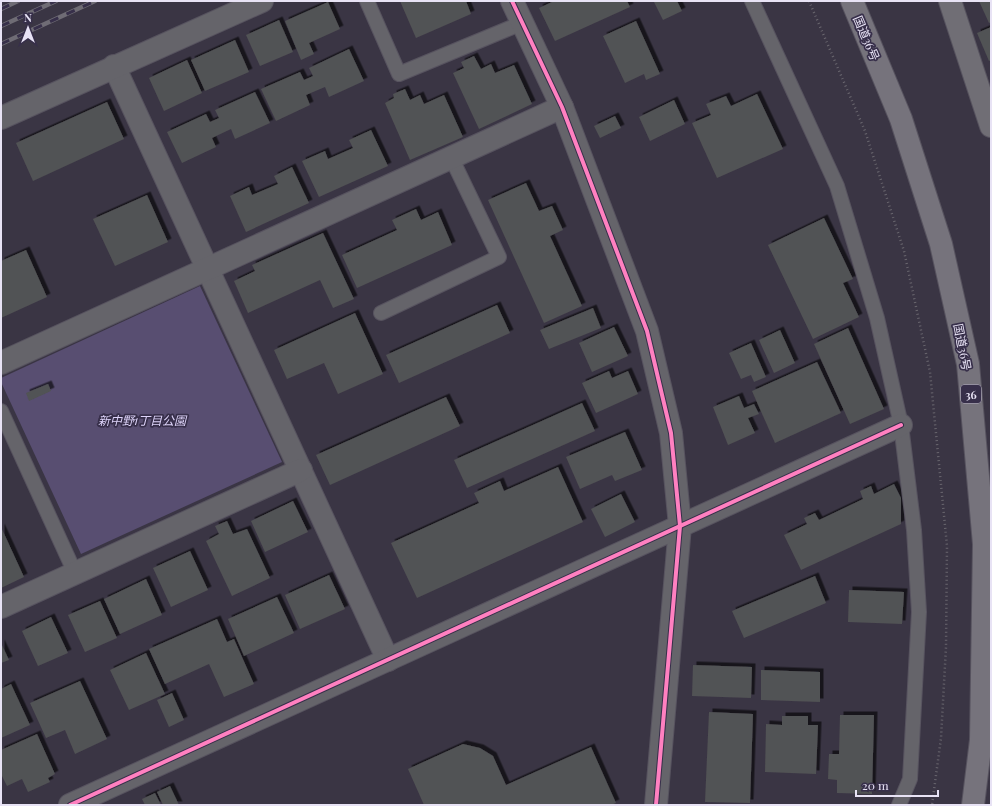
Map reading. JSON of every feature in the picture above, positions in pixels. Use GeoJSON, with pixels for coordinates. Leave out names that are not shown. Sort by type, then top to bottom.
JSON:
{"type":"FeatureCollection","features":[{"type":"Feature","properties":{"kind":"highway","name":"国道36号"},"geometry":{"type":"LineString","coordinates":[[852,1],[901,119],[939,237],[968,364],[984,544],[981,740],[973,805]]}},
{"type":"Feature","properties":{"kind":"street"},"geometry":{"type":"LineString","coordinates":[[1,118],[114,66],[262,1]]}},
{"type":"Feature","properties":{"kind":"street"},"geometry":{"type":"LineString","coordinates":[[512,1],[562,107],[647,331],[671,433],[680,526],[656,805]]}},
{"type":"Feature","properties":{"kind":"street"},"geometry":{"type":"LineString","coordinates":[[950,1],[991,126]]}},
{"type":"Feature","properties":{"kind":"street"},"geometry":{"type":"LineString","coordinates":[[114,66],[388,660]]}},
{"type":"Feature","properties":{"kind":"street"},"geometry":{"type":"LineString","coordinates":[[1,363],[562,107]]}},
{"type":"Feature","properties":{"kind":"street"},"geometry":{"type":"LineString","coordinates":[[70,805],[901,425]]}},
{"type":"Feature","properties":{"kind":"street"},"geometry":{"type":"LineString","coordinates":[[1,607],[301,470]]}},
{"type":"Feature","properties":{"kind":"lane"},"geometry":{"type":"LineString","coordinates":[[367,1],[399,74],[522,23]]}},
{"type":"Feature","properties":{"kind":"lane"},"geometry":{"type":"LineString","coordinates":[[752,1],[837,186],[877,318],[901,425],[914,530],[919,612],[910,779],[899,805]]}},
{"type":"Feature","properties":{"kind":"lane"},"geometry":{"type":"LineString","coordinates":[[381,313],[499,257],[451,157]]}},
{"type":"Feature","properties":{"kind":"lane"},"geometry":{"type":"LineString","coordinates":[[1,411],[75,573]]}},
{"type":"Feature","properties":{"kind":"green space","name":"新中野1丁目公園"},"geometry":{"type":"Polygon","coordinates":[[[200,286],[282,462],[81,554],[1,382],[1,378],[200,286]]]}},
{"type":"Feature","properties":{"kind":"building"},"geometry":{"type":"Polygon","coordinates":[[[400,1],[466,1],[471,14],[416,38],[400,1]]]}},
{"type":"Feature","properties":{"kind":"building"},"geometry":{"type":"Polygon","coordinates":[[[554,1],[627,1],[630,7],[555,41],[539,8],[554,1]]]}},
{"type":"Feature","properties":{"kind":"building"},"geometry":{"type":"Polygon","coordinates":[[[677,1],[682,11],[663,20],[654,2],[677,1]]]}},
{"type":"Feature","properties":{"kind":"building"},"geometry":{"type":"Polygon","coordinates":[[[979,1],[991,1],[991,22],[989,23],[979,1]]]}},
{"type":"Feature","properties":{"kind":"building"},"geometry":{"type":"Polygon","coordinates":[[[328,2],[340,29],[309,43],[314,54],[301,60],[285,21],[328,2]]]}},
{"type":"Feature","properties":{"kind":"building"},"geometry":{"type":"Polygon","coordinates":[[[279,20],[293,52],[260,66],[246,35],[279,20]]]}},
{"type":"Feature","properties":{"kind":"building"},"geometry":{"type":"Polygon","coordinates":[[[636,21],[660,74],[646,80],[644,74],[625,83],[603,36],[636,21]]]}},
{"type":"Feature","properties":{"kind":"building"},"geometry":{"type":"Polygon","coordinates":[[[991,27],[991,60],[989,61],[977,33],[991,27]]]}},
{"type":"Feature","properties":{"kind":"building"},"geometry":{"type":"Polygon","coordinates":[[[235,40],[249,72],[205,91],[191,60],[235,40]]]}},
{"type":"Feature","properties":{"kind":"building"},"geometry":{"type":"Polygon","coordinates":[[[349,49],[364,81],[329,97],[325,87],[306,95],[310,105],[276,121],[261,89],[300,72],[304,80],[313,76],[309,68],[349,49]]]}},
{"type":"Feature","properties":{"kind":"building"},"geometry":{"type":"Polygon","coordinates":[[[474,56],[481,69],[491,64],[495,73],[514,65],[532,104],[479,129],[453,73],[464,68],[461,62],[474,56]]]}},
{"type":"Feature","properties":{"kind":"building"},"geometry":{"type":"Polygon","coordinates":[[[187,60],[202,93],[164,111],[149,78],[187,60]]]}},
{"type":"Feature","properties":{"kind":"building"},"geometry":{"type":"Polygon","coordinates":[[[405,89],[410,100],[420,95],[424,104],[444,95],[463,137],[410,160],[385,103],[394,98],[393,94],[405,89]]]}},
{"type":"Feature","properties":{"kind":"building"},"geometry":{"type":"Polygon","coordinates":[[[255,92],[270,123],[235,139],[231,129],[212,138],[216,147],[182,163],[167,132],[206,114],[210,122],[219,118],[215,110],[255,92]]]}},
{"type":"Feature","properties":{"kind":"building"},"geometry":{"type":"Polygon","coordinates":[[[757,94],[783,149],[717,178],[692,123],[711,115],[706,104],[726,96],[731,106],[757,94]]]}},
{"type":"Feature","properties":{"kind":"building"},"geometry":{"type":"Polygon","coordinates":[[[674,100],[685,124],[650,141],[639,117],[674,100]]]}},
{"type":"Feature","properties":{"kind":"building"},"geometry":{"type":"Polygon","coordinates":[[[107,102],[124,139],[33,181],[16,143],[107,102]]]}},
{"type":"Feature","properties":{"kind":"building"},"geometry":{"type":"Polygon","coordinates":[[[615,116],[621,128],[600,138],[594,126],[615,116]]]}},
{"type":"Feature","properties":{"kind":"building"},"geometry":{"type":"Polygon","coordinates":[[[371,130],[388,166],[319,197],[302,161],[325,151],[328,159],[353,148],[349,140],[371,130]]]}},
{"type":"Feature","properties":{"kind":"building"},"geometry":{"type":"Polygon","coordinates":[[[292,167],[309,203],[246,232],[230,196],[249,187],[252,195],[278,184],[274,176],[292,167]]]}},
{"type":"Feature","properties":{"kind":"building"},"geometry":{"type":"Polygon","coordinates":[[[526,183],[539,211],[552,206],[563,230],[550,236],[582,306],[544,323],[488,200],[526,183]]]}},
{"type":"Feature","properties":{"kind":"building"},"geometry":{"type":"Polygon","coordinates":[[[147,195],[168,242],[115,266],[93,219],[147,195]]]}},
{"type":"Feature","properties":{"kind":"building"},"geometry":{"type":"Polygon","coordinates":[[[416,209],[421,220],[438,212],[452,245],[357,288],[342,255],[397,230],[392,220],[416,209]]]}},
{"type":"Feature","properties":{"kind":"building"},"geometry":{"type":"Polygon","coordinates":[[[824,218],[853,279],[843,283],[859,317],[813,339],[768,245],[824,218]]]}},
{"type":"Feature","properties":{"kind":"building"},"geometry":{"type":"Polygon","coordinates":[[[323,233],[354,299],[333,308],[320,280],[248,313],[234,281],[255,271],[252,265],[323,233]]]}},
{"type":"Feature","properties":{"kind":"building"},"geometry":{"type":"Polygon","coordinates":[[[26,250],[47,297],[1,318],[1,261],[26,250]]]}},
{"type":"Feature","properties":{"kind":"building"},"geometry":{"type":"Polygon","coordinates":[[[497,305],[510,333],[399,383],[386,355],[497,305]]]}},
{"type":"Feature","properties":{"kind":"building"},"geometry":{"type":"Polygon","coordinates":[[[593,308],[601,328],[549,349],[540,330],[593,308]]]}},
{"type":"Feature","properties":{"kind":"building"},"geometry":{"type":"Polygon","coordinates":[[[355,313],[383,374],[338,394],[324,363],[287,379],[274,350],[355,313]]]}},
{"type":"Feature","properties":{"kind":"building"},"geometry":{"type":"Polygon","coordinates":[[[614,327],[628,356],[592,372],[579,343],[614,327]]]}},
{"type":"Feature","properties":{"kind":"building"},"geometry":{"type":"Polygon","coordinates":[[[848,328],[884,409],[850,424],[814,344],[848,328]]]}},
{"type":"Feature","properties":{"kind":"building"},"geometry":{"type":"Polygon","coordinates":[[[780,330],[795,363],[774,373],[759,340],[780,330]]]}},
{"type":"Feature","properties":{"kind":"building"},"geometry":{"type":"Polygon","coordinates":[[[751,343],[766,377],[754,382],[751,375],[741,379],[729,353],[751,343]]]}},
{"type":"Feature","properties":{"kind":"building"},"geometry":{"type":"Polygon","coordinates":[[[817,362],[841,413],[775,443],[752,391],[817,362]]]}},
{"type":"Feature","properties":{"kind":"building"},"geometry":{"type":"Polygon","coordinates":[[[609,371],[612,378],[628,371],[638,394],[596,413],[582,383],[609,371]]]}},
{"type":"Feature","properties":{"kind":"building"},"geometry":{"type":"Polygon","coordinates":[[[48,384],[51,391],[29,401],[26,393],[48,384]]]}},
{"type":"Feature","properties":{"kind":"building"},"geometry":{"type":"Polygon","coordinates":[[[739,396],[744,408],[754,404],[759,414],[748,418],[755,433],[728,445],[713,407],[739,396]]]}},
{"type":"Feature","properties":{"kind":"building"},"geometry":{"type":"Polygon","coordinates":[[[446,397],[460,426],[330,485],[316,455],[446,397]]]}},
{"type":"Feature","properties":{"kind":"building"},"geometry":{"type":"Polygon","coordinates":[[[582,403],[595,431],[467,488],[454,460],[582,403]]]}},
{"type":"Feature","properties":{"kind":"building"},"geometry":{"type":"Polygon","coordinates":[[[625,432],[642,470],[615,481],[612,475],[580,489],[566,457],[625,432]]]}},
{"type":"Feature","properties":{"kind":"building"},"geometry":{"type":"Polygon","coordinates":[[[558,467],[583,522],[417,598],[391,543],[479,503],[474,493],[500,481],[504,491],[558,467]]]}},
{"type":"Feature","properties":{"kind":"building"},"geometry":{"type":"Polygon","coordinates":[[[894,484],[901,498],[901,524],[801,570],[784,535],[807,524],[804,518],[815,513],[819,520],[863,499],[860,491],[871,486],[874,494],[894,484]]]}},
{"type":"Feature","properties":{"kind":"building"},"geometry":{"type":"Polygon","coordinates":[[[621,494],[635,522],[605,537],[591,509],[621,494]]]}},
{"type":"Feature","properties":{"kind":"building"},"geometry":{"type":"Polygon","coordinates":[[[293,501],[308,532],[265,552],[251,521],[293,501]]]}},
{"type":"Feature","properties":{"kind":"building"},"geometry":{"type":"Polygon","coordinates":[[[227,521],[233,534],[247,529],[270,578],[232,596],[206,541],[219,534],[215,526],[227,521]]]}},
{"type":"Feature","properties":{"kind":"building"},"geometry":{"type":"Polygon","coordinates":[[[1,527],[24,577],[1,588],[1,527]]]}},
{"type":"Feature","properties":{"kind":"building"},"geometry":{"type":"Polygon","coordinates":[[[190,551],[208,590],[171,607],[153,568],[190,551]]]}},
{"type":"Feature","properties":{"kind":"building"},"geometry":{"type":"Polygon","coordinates":[[[329,575],[345,609],[300,629],[285,595],[329,575]]]}},
{"type":"Feature","properties":{"kind":"building"},"geometry":{"type":"Polygon","coordinates":[[[815,576],[826,603],[744,638],[732,611],[815,576]]]}},
{"type":"Feature","properties":{"kind":"building"},"geometry":{"type":"Polygon","coordinates":[[[146,579],[162,615],[120,634],[104,599],[146,579]]]}},
{"type":"Feature","properties":{"kind":"building"},"geometry":{"type":"Polygon","coordinates":[[[849,590],[904,592],[902,624],[848,622],[849,590]]]}},
{"type":"Feature","properties":{"kind":"building"},"geometry":{"type":"Polygon","coordinates":[[[277,597],[294,633],[244,656],[228,619],[277,597]]]}},
{"type":"Feature","properties":{"kind":"building"},"geometry":{"type":"Polygon","coordinates":[[[100,601],[117,638],[85,652],[68,615],[100,601]]]}},
{"type":"Feature","properties":{"kind":"building"},"geometry":{"type":"Polygon","coordinates":[[[51,617],[68,653],[38,666],[22,631],[51,617]]]}},
{"type":"Feature","properties":{"kind":"building"},"geometry":{"type":"Polygon","coordinates":[[[217,619],[227,642],[234,639],[254,684],[224,697],[209,664],[165,684],[149,649],[217,619]]]}},
{"type":"Feature","properties":{"kind":"building"},"geometry":{"type":"Polygon","coordinates":[[[1,643],[9,660],[1,663],[1,643]]]}},
{"type":"Feature","properties":{"kind":"building"},"geometry":{"type":"Polygon","coordinates":[[[146,653],[165,694],[129,710],[110,670],[146,653]]]}},
{"type":"Feature","properties":{"kind":"building"},"geometry":{"type":"Polygon","coordinates":[[[693,665],[752,667],[751,698],[692,696],[693,665]]]}},
{"type":"Feature","properties":{"kind":"building"},"geometry":{"type":"Polygon","coordinates":[[[761,670],[820,672],[820,702],[761,700],[761,670]]]}},
{"type":"Feature","properties":{"kind":"building"},"geometry":{"type":"Polygon","coordinates":[[[80,681],[107,739],[75,754],[65,730],[46,738],[30,703],[80,681]]]}},
{"type":"Feature","properties":{"kind":"building"},"geometry":{"type":"Polygon","coordinates":[[[11,684],[30,725],[1,738],[1,689],[11,684]]]}},
{"type":"Feature","properties":{"kind":"building"},"geometry":{"type":"Polygon","coordinates":[[[172,693],[184,720],[169,727],[157,700],[172,693]]]}},
{"type":"Feature","properties":{"kind":"building"},"geometry":{"type":"Polygon","coordinates":[[[709,712],[753,714],[750,803],[705,802],[709,712]]]}},
{"type":"Feature","properties":{"kind":"building"},"geometry":{"type":"Polygon","coordinates":[[[840,715],[874,715],[872,794],[837,793],[837,780],[828,779],[829,754],[839,754],[840,715]]]}},
{"type":"Feature","properties":{"kind":"building"},"geometry":{"type":"Polygon","coordinates":[[[782,716],[808,716],[808,725],[818,725],[816,774],[765,772],[766,724],[782,725],[782,716]]]}},
{"type":"Feature","properties":{"kind":"building"},"geometry":{"type":"Polygon","coordinates":[[[37,734],[55,774],[48,778],[50,782],[28,792],[22,779],[7,786],[1,774],[1,750],[37,734]]]}},
{"type":"Feature","properties":{"kind":"building"},"geometry":{"type":"Polygon","coordinates":[[[463,744],[480,748],[493,756],[506,785],[591,747],[616,803],[611,805],[424,805],[408,769],[463,744]]]}},
{"type":"Feature","properties":{"kind":"building"},"geometry":{"type":"Polygon","coordinates":[[[170,786],[179,805],[163,805],[157,792],[170,786]]]}},
{"type":"Feature","properties":{"kind":"building"},"geometry":{"type":"Polygon","coordinates":[[[155,793],[161,805],[145,805],[142,799],[155,793]]]}},
{"type":"Feature","properties":{"kind":"railway"},"geometry":{"type":"LineString","coordinates":[[1,9],[18,1]]}},
{"type":"Feature","properties":{"kind":"railway"},"geometry":{"type":"LineString","coordinates":[[1,26],[56,1]]}},
{"type":"Feature","properties":{"kind":"railway"},"geometry":{"type":"LineString","coordinates":[[1,44],[95,1]]}},
{"type":"Feature","properties":{"kind":"cycle path"},"geometry":{"type":"LineString","coordinates":[[512,1],[562,107],[647,331],[671,433],[680,526],[656,805]]}},
{"type":"Feature","properties":{"kind":"cycle path"},"geometry":{"type":"LineString","coordinates":[[70,805],[901,425]]}}]}
